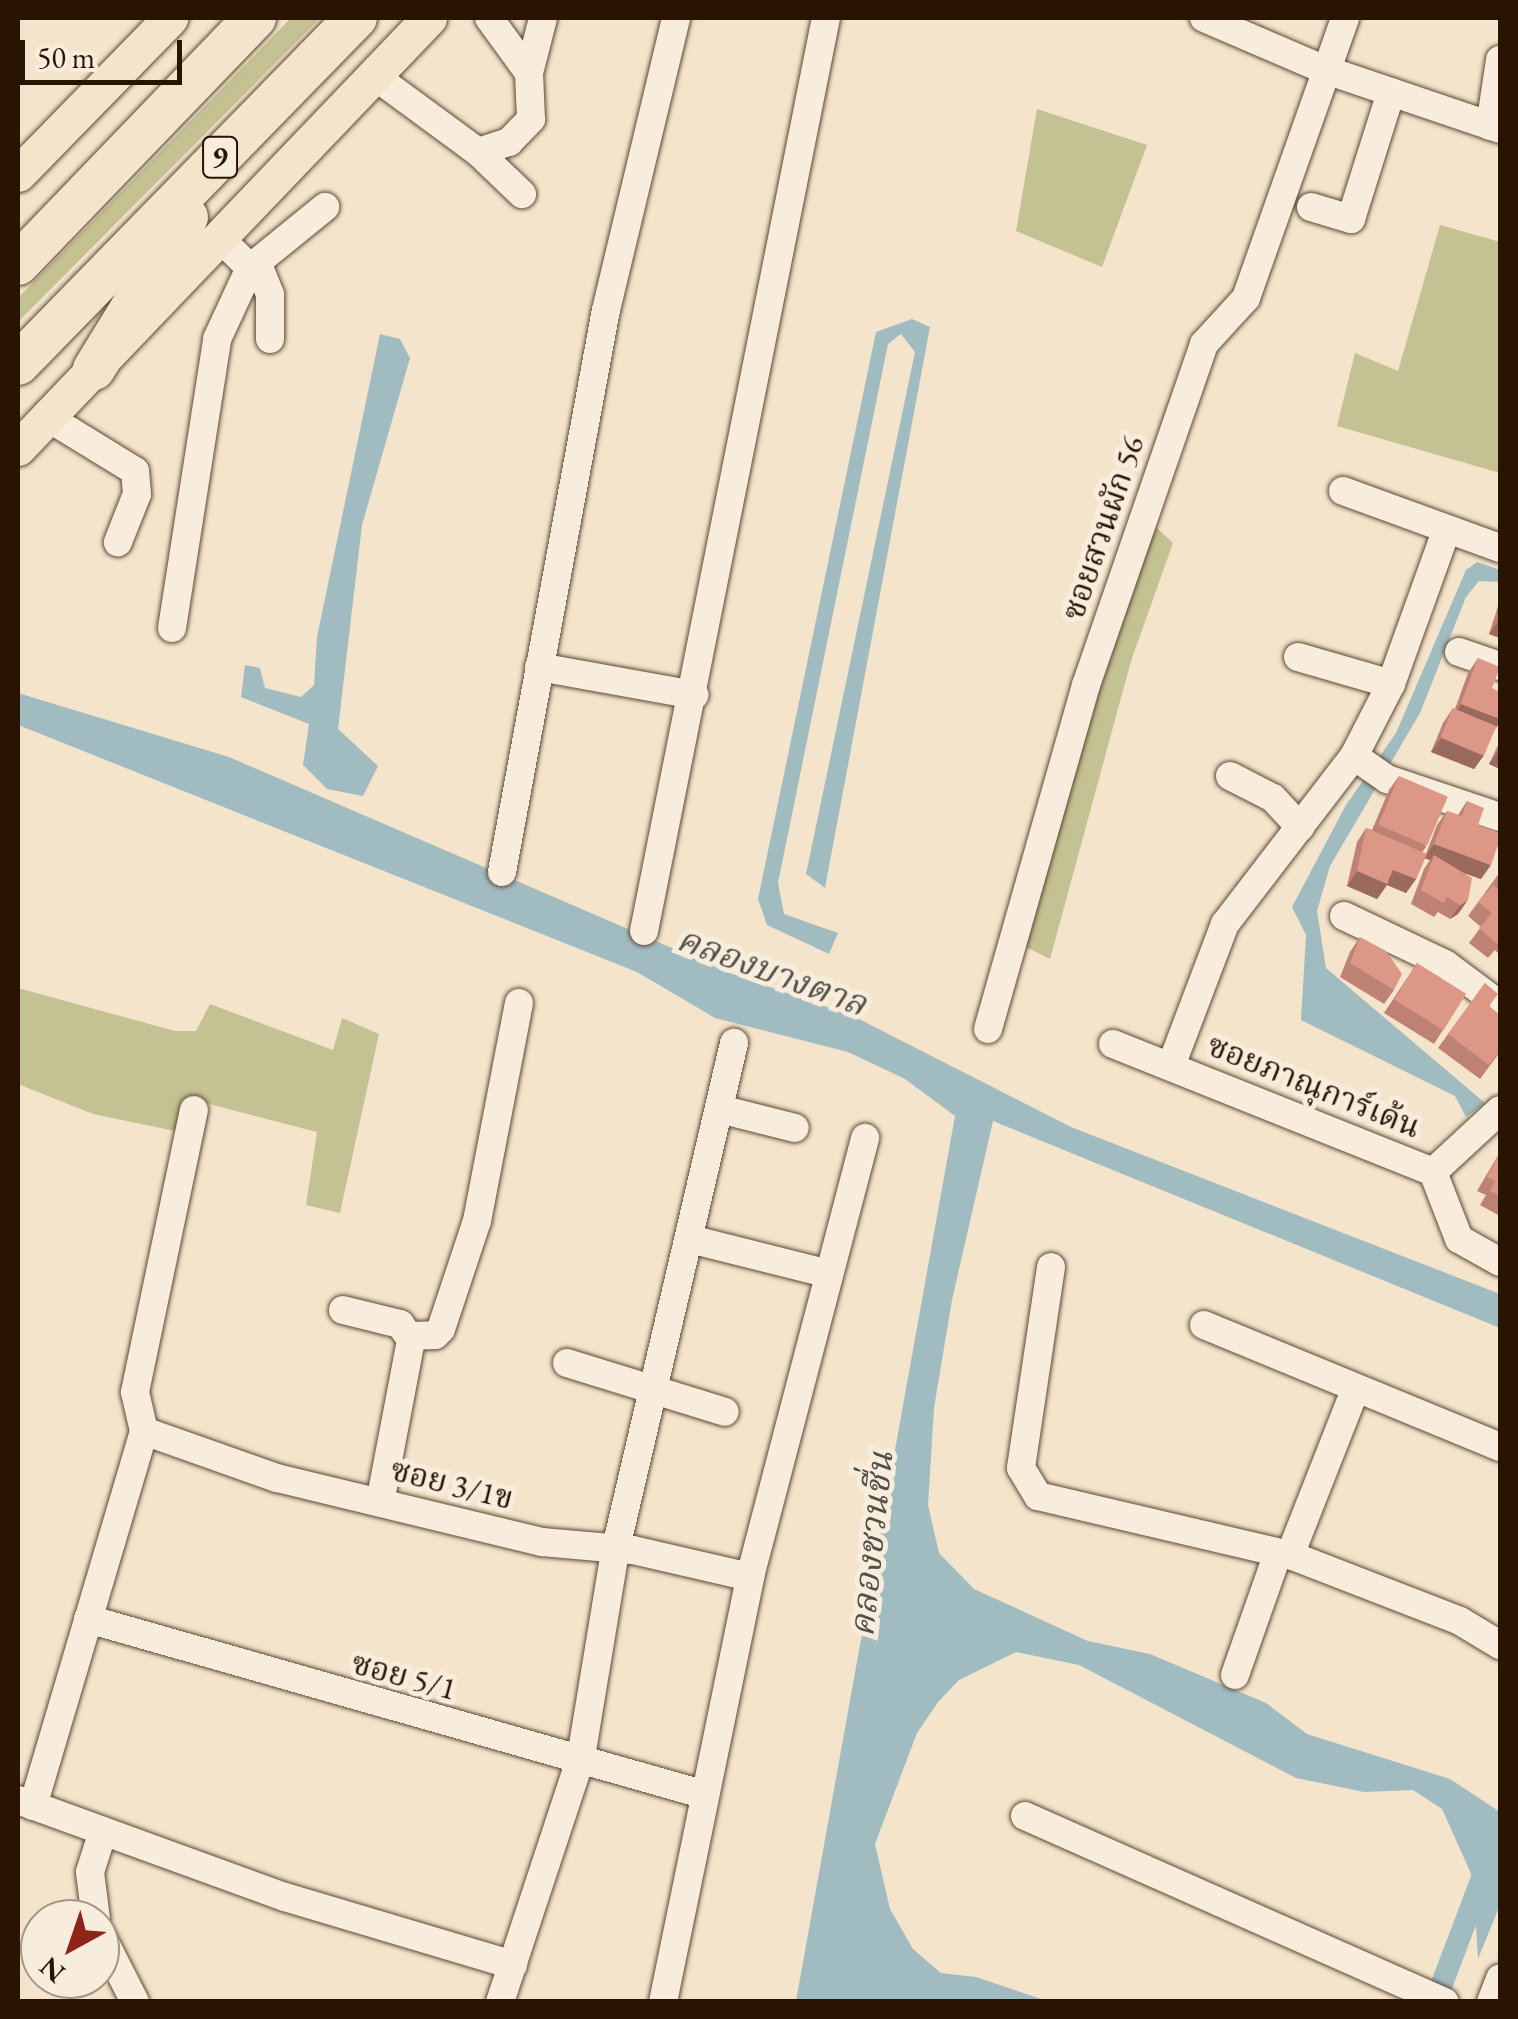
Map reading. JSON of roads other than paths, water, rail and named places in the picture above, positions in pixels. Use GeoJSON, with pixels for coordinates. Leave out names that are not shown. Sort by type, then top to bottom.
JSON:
{"type":"FeatureCollection","features":[{"type":"Feature","properties":{"kind":"highway","name":"9"},"geometry":{"type":"LineString","coordinates":[[18,264],[254,18]]}},
{"type":"Feature","properties":{"kind":"highway","name":"9"},"geometry":{"type":"LineString","coordinates":[[18,364],[356,18]]}},
{"type":"Feature","properties":{"kind":"highway"},"geometry":{"type":"LineString","coordinates":[[94,369],[229,148]]}},
{"type":"Feature","properties":{"kind":"main road"},"geometry":{"type":"LineString","coordinates":[[24,156],[170,18]]}},
{"type":"Feature","properties":{"kind":"main road"},"geometry":{"type":"LineString","coordinates":[[18,448],[429,18]]}},
{"type":"Feature","properties":{"kind":"street"},"geometry":{"type":"LineString","coordinates":[[489,18],[529,73]]}},
{"type":"Feature","properties":{"kind":"street"},"geometry":{"type":"LineString","coordinates":[[478,152],[509,142],[531,119],[529,73],[542,18]]}},
{"type":"Feature","properties":{"kind":"street"},"geometry":{"type":"LineString","coordinates":[[502,872],[606,310],[676,18]]}},
{"type":"Feature","properties":{"kind":"street","name":"ซอยสวนผัก 56"},"geometry":{"type":"LineString","coordinates":[[988,1028],[1086,685],[1204,344],[1246,298],[1324,69],[1346,18]]}},
{"type":"Feature","properties":{"kind":"street"},"geometry":{"type":"LineString","coordinates":[[1216,20],[1324,69],[1495,128],[1500,60]]}},
{"type":"Feature","properties":{"kind":"street"},"geometry":{"type":"LineString","coordinates":[[644,931],[694,695],[816,21]]}},
{"type":"Feature","properties":{"kind":"street"},"geometry":{"type":"LineString","coordinates":[[376,77],[478,152],[522,194]]}},
{"type":"Feature","properties":{"kind":"street"},"geometry":{"type":"LineString","coordinates":[[1311,207],[1351,219],[1391,92]]}},
{"type":"Feature","properties":{"kind":"street"},"geometry":{"type":"LineString","coordinates":[[172,628],[217,340],[254,265],[325,206]]}},
{"type":"Feature","properties":{"kind":"street"},"geometry":{"type":"LineString","coordinates":[[220,238],[254,265],[270,295],[270,339]]}},
{"type":"Feature","properties":{"kind":"street"},"geometry":{"type":"LineString","coordinates":[[48,417],[136,471],[137,494],[118,542]]}},
{"type":"Feature","properties":{"kind":"street"},"geometry":{"type":"LineString","coordinates":[[1342,491],[1500,548]]}},
{"type":"Feature","properties":{"kind":"street"},"geometry":{"type":"LineString","coordinates":[[1172,1066],[1225,924],[1300,826],[1370,767],[1392,684],[1446,531]]}},
{"type":"Feature","properties":{"kind":"street"},"geometry":{"type":"LineString","coordinates":[[1459,652],[1500,666]]}},
{"type":"Feature","properties":{"kind":"street"},"geometry":{"type":"LineString","coordinates":[[1298,657],[1392,684]]}},
{"type":"Feature","properties":{"kind":"street"},"geometry":{"type":"LineString","coordinates":[[538,667],[694,695]]}},
{"type":"Feature","properties":{"kind":"street"},"geometry":{"type":"LineString","coordinates":[[1370,767],[1500,817]]}},
{"type":"Feature","properties":{"kind":"street"},"geometry":{"type":"LineString","coordinates":[[1230,776],[1274,798],[1300,826]]}},
{"type":"Feature","properties":{"kind":"street"},"geometry":{"type":"LineString","coordinates":[[1344,916],[1446,964],[1500,1006]]}},
{"type":"Feature","properties":{"kind":"street"},"geometry":{"type":"LineString","coordinates":[[410,1336],[436,1336],[477,1221],[519,1004]]}},
{"type":"Feature","properties":{"kind":"street"},"geometry":{"type":"LineString","coordinates":[[500,2002],[581,1757],[615,1552],[734,1042]]}},
{"type":"Feature","properties":{"kind":"street","name":"ซอยภาณุการ์เด้น"},"geometry":{"type":"LineString","coordinates":[[1113,1044],[1432,1172],[1459,1240],[1500,1262]]}},
{"type":"Feature","properties":{"kind":"street"},"geometry":{"type":"LineString","coordinates":[[194,1110],[136,1392],[144,1431],[88,1619],[25,1803],[286,1897],[514,1965]]}},
{"type":"Feature","properties":{"kind":"street"},"geometry":{"type":"LineString","coordinates":[[720,1110],[795,1128]]}},
{"type":"Feature","properties":{"kind":"street"},"geometry":{"type":"LineString","coordinates":[[1432,1172],[1500,1110]]}},
{"type":"Feature","properties":{"kind":"street"},"geometry":{"type":"LineString","coordinates":[[664,2002],[702,1794],[750,1577],[865,1138]]}},
{"type":"Feature","properties":{"kind":"street"},"geometry":{"type":"LineString","coordinates":[[690,1239],[829,1274]]}},
{"type":"Feature","properties":{"kind":"street"},"geometry":{"type":"LineString","coordinates":[[1051,1267],[1022,1468],[1031,1488],[1049,1501],[1284,1554],[1460,1621],[1500,1645]]}},
{"type":"Feature","properties":{"kind":"street"},"geometry":{"type":"LineString","coordinates":[[343,1310],[400,1324],[410,1336]]}},
{"type":"Feature","properties":{"kind":"street"},"geometry":{"type":"LineString","coordinates":[[1204,1325],[1500,1447]]}},
{"type":"Feature","properties":{"kind":"street"},"geometry":{"type":"LineString","coordinates":[[380,1502],[410,1336]]}},
{"type":"Feature","properties":{"kind":"street"},"geometry":{"type":"LineString","coordinates":[[566,1363],[725,1412]]}},
{"type":"Feature","properties":{"kind":"street"},"geometry":{"type":"LineString","coordinates":[[1235,1675],[1355,1390]]}},
{"type":"Feature","properties":{"kind":"street","name":"ซอย 3/1ข"},"geometry":{"type":"LineString","coordinates":[[144,1431],[277,1478],[542,1542],[615,1552],[634,1550],[750,1577]]}},
{"type":"Feature","properties":{"kind":"street","name":"ซอย 5/1"},"geometry":{"type":"LineString","coordinates":[[88,1619],[399,1712],[581,1757],[702,1794]]}},
{"type":"Feature","properties":{"kind":"street"},"geometry":{"type":"LineString","coordinates":[[1025,1816],[1434,1996]]}},
{"type":"Feature","properties":{"kind":"street"},"geometry":{"type":"LineString","coordinates":[[93,1899],[90,1872],[103,1832]]}},
{"type":"Feature","properties":{"kind":"street"},"geometry":{"type":"LineString","coordinates":[[120,1972],[135,2002]]}},
{"type":"Feature","properties":{"kind":"street"},"geometry":{"type":"LineString","coordinates":[[1492,2002],[1500,1979]]}},
{"type":"Feature","properties":{"kind":"water"},"geometry":{"type":"Polygon","coordinates":[[[912,319],[930,327],[825,888],[806,874],[915,352],[901,334],[888,344],[778,883],[784,914],[838,933],[829,954],[767,925],[758,899],[876,332],[912,319]]]}},
{"type":"Feature","properties":{"kind":"water"},"geometry":{"type":"Polygon","coordinates":[[[380,334],[400,339],[410,358],[362,525],[338,729],[378,766],[363,796],[327,789],[303,765],[309,724],[241,697],[245,665],[260,668],[265,688],[301,697],[314,685],[317,637],[380,334]]]}},
{"type":"Feature","properties":{"kind":"water"},"geometry":{"type":"Polygon","coordinates":[[[1477,562],[1500,570],[1500,582],[1479,581],[1466,597],[1420,713],[1330,866],[1317,911],[1326,968],[1485,1103],[1466,1117],[1455,1096],[1301,1020],[1306,935],[1292,907],[1346,805],[1396,733],[1466,570],[1477,562]]]}},
{"type":"Feature","properties":{"kind":"water"},"geometry":{"type":"Polygon","coordinates":[[[18,693],[229,757],[730,973],[855,1017],[1071,1127],[1500,1294],[1500,1328],[993,1121],[952,1300],[934,1408],[928,1505],[939,1553],[974,1589],[1088,1641],[1150,1654],[1266,1703],[1307,1734],[1450,1779],[1500,1812],[1500,1905],[1478,1959],[1473,1878],[1442,1809],[1413,1790],[1364,1792],[1296,1778],[1079,1665],[1016,1652],[959,1680],[938,1702],[917,1733],[875,1844],[890,1909],[913,1949],[941,1973],[976,1977],[1047,2001],[796,2001],[955,1116],[905,1079],[848,1052],[715,1018],[637,972],[18,725],[18,693]]]}},
{"type":"Feature","properties":{"kind":"waterway"},"geometry":{"type":"LineString","coordinates":[[1435,2002],[1484,1873]]}},
{"type":"Feature","properties":{"kind":"water label","name":"คลองบางตาล"},"geometry":{"type":"Point","coordinates":[772,971]}},
{"type":"Feature","properties":{"kind":"water label","name":"คลองชวนชื่น"},"geometry":{"type":"Point","coordinates":[871,1544]}}]}
